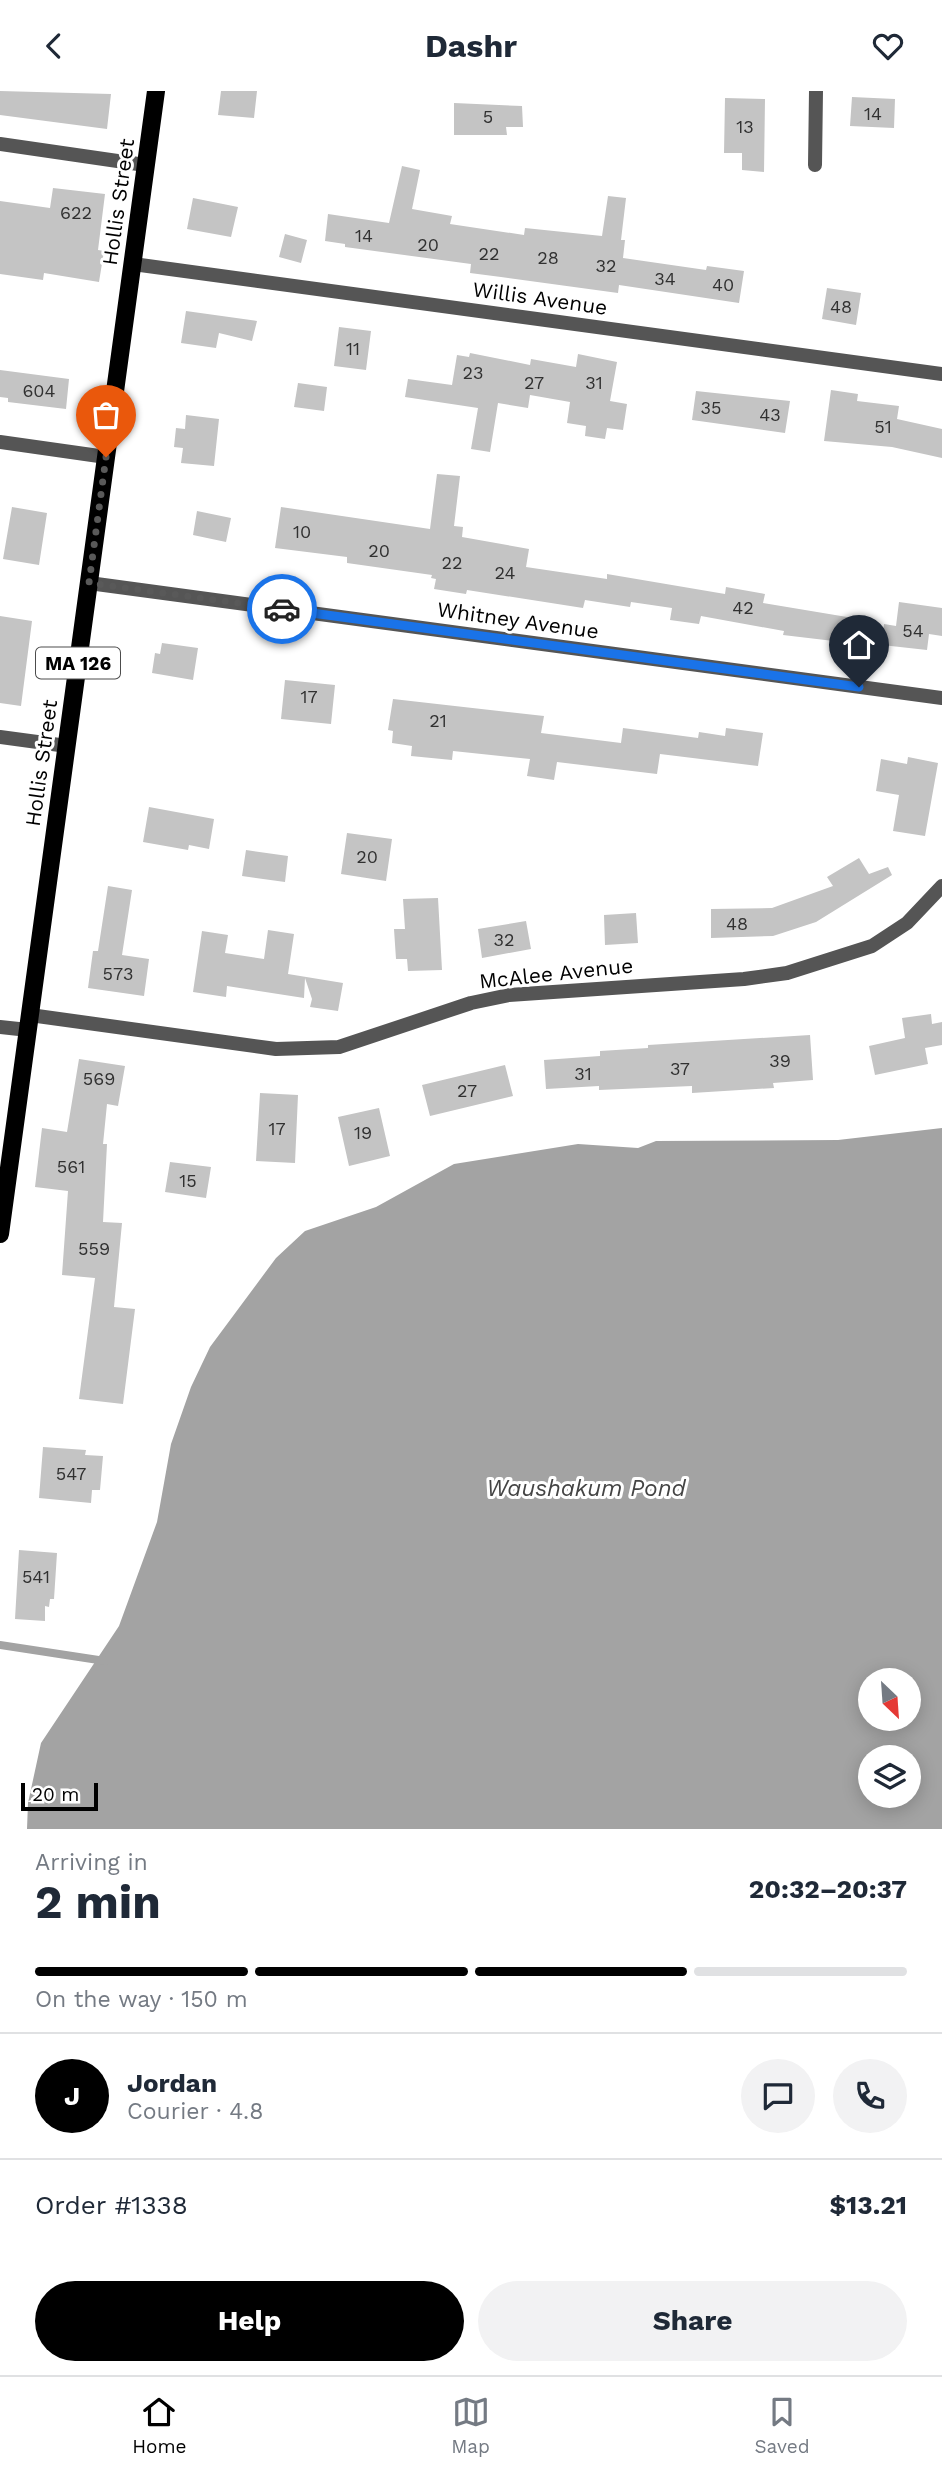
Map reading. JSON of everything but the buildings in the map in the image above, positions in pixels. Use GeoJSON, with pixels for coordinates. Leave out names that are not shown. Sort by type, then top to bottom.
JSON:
{"type":"FeatureCollection","features":[{"type":"Feature","properties":{"kind":"main road","name":"Hollis Street"},"geometry":{"type":"LineString","coordinates":[[0,1234],[156,91]]}},
{"type":"Feature","properties":{"kind":"street"},"geometry":{"type":"LineString","coordinates":[[815,166],[816,91]]}},
{"type":"Feature","properties":{"kind":"street"},"geometry":{"type":"LineString","coordinates":[[0,144],[145,165]]}},
{"type":"Feature","properties":{"kind":"street","name":"Willis Avenue"},"geometry":{"type":"LineString","coordinates":[[132,264],[942,374]]}},
{"type":"Feature","properties":{"kind":"street"},"geometry":{"type":"LineString","coordinates":[[0,442],[106,457]]}},
{"type":"Feature","properties":{"kind":"street","name":"Whitney Avenue"},"geometry":{"type":"LineString","coordinates":[[89,583],[942,698]]}},
{"type":"Feature","properties":{"kind":"street"},"geometry":{"type":"LineString","coordinates":[[0,737],[67,746]]}},
{"type":"Feature","properties":{"kind":"street","name":"McAlee Avenue"},"geometry":{"type":"LineString","coordinates":[[0,1027],[29,1023],[276,1049],[339,1047],[471,1003],[509,995],[744,979],[798,970],[872,946],[907,923],[942,886]]}},
{"type":"Feature","properties":{"kind":"water","name":"Waushakum Pond"},"geometry":{"type":"Polygon","coordinates":[[[942,1128],[942,1829],[27,1829],[28,1803],[41,1743],[119,1626],[157,1522],[171,1444],[191,1387],[210,1347],[276,1258],[305,1231],[376,1207],[454,1164],[578,1144],[638,1148],[656,1141],[838,1140],[942,1128]]]}},
{"type":"Feature","properties":{"kind":"waterway"},"geometry":{"type":"LineString","coordinates":[[0,1645],[105,1661]]}},
{"type":"Feature","properties":{"kind":"way so far"},"geometry":{"type":"LineString","coordinates":[[106,457],[89,583],[282,609]]}},
{"type":"Feature","properties":{"kind":"route"},"geometry":{"type":"LineString","coordinates":[[282,609],[859,687]]}}]}
